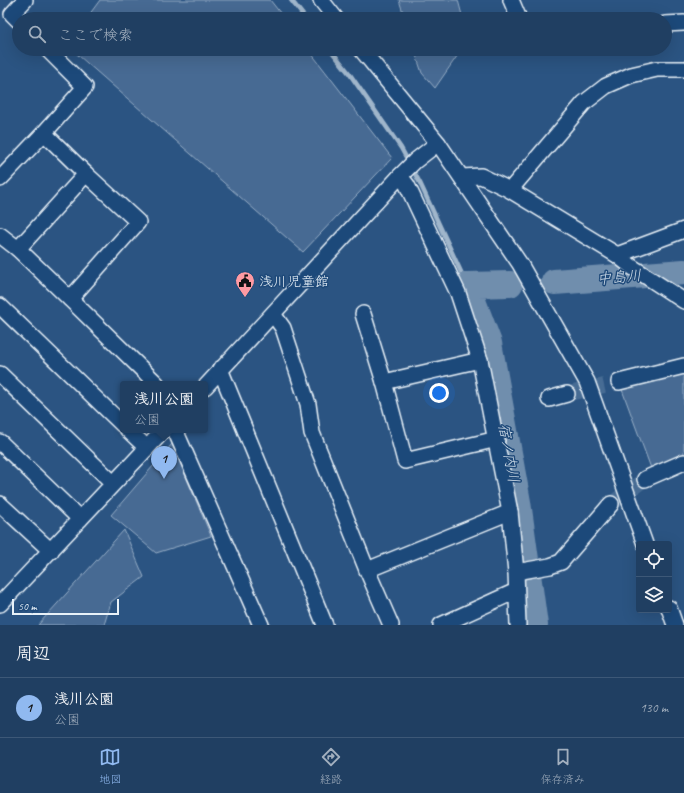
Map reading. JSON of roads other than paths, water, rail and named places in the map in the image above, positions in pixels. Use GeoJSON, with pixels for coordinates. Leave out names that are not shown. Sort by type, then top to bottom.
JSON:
{"type":"FeatureCollection","features":[{"type":"Feature","properties":{"kind":"street"},"geometry":{"type":"LineString","coordinates":[[14,12],[26,0]]}},
{"type":"Feature","properties":{"kind":"street"},"geometry":{"type":"LineString","coordinates":[[321,0],[330,12]]}},
{"type":"Feature","properties":{"kind":"street"},"geometry":{"type":"LineString","coordinates":[[511,0],[516,12]]}},
{"type":"Feature","properties":{"kind":"street"},"geometry":{"type":"LineString","coordinates":[[672,24],[684,23]]}},
{"type":"Feature","properties":{"kind":"street"},"geometry":{"type":"LineString","coordinates":[[0,179],[85,87],[54,56]]}},
{"type":"Feature","properties":{"kind":"street"},"geometry":{"type":"LineString","coordinates":[[367,56],[438,143],[520,264],[587,382],[644,541]]}},
{"type":"Feature","properties":{"kind":"street"},"geometry":{"type":"LineString","coordinates":[[510,190],[584,103],[606,86],[630,75],[657,69],[684,69]]}},
{"type":"Feature","properties":{"kind":"street"},"geometry":{"type":"LineString","coordinates":[[44,133],[138,222],[70,299]]}},
{"type":"Feature","properties":{"kind":"street"},"geometry":{"type":"LineString","coordinates":[[208,383],[402,174],[415,161],[438,143]]}},
{"type":"Feature","properties":{"kind":"street"},"geometry":{"type":"LineString","coordinates":[[18,249],[86,174]]}},
{"type":"Feature","properties":{"kind":"street"},"geometry":{"type":"LineString","coordinates":[[402,174],[458,292],[480,360],[497,439],[520,571],[516,591],[518,625]]}},
{"type":"Feature","properties":{"kind":"street"},"geometry":{"type":"LineString","coordinates":[[462,177],[481,176],[510,190],[617,255],[632,267],[684,301]]}},
{"type":"Feature","properties":{"kind":"street"},"geometry":{"type":"LineString","coordinates":[[617,255],[684,230]]}},
{"type":"Feature","properties":{"kind":"street"},"geometry":{"type":"LineString","coordinates":[[1,237],[18,249],[154,381]]}},
{"type":"Feature","properties":{"kind":"street"},"geometry":{"type":"LineString","coordinates":[[0,306],[120,422]]}},
{"type":"Feature","properties":{"kind":"street"},"geometry":{"type":"LineString","coordinates":[[273,314],[282,328],[308,404],[312,433],[367,570],[391,625]]}},
{"type":"Feature","properties":{"kind":"street"},"geometry":{"type":"LineString","coordinates":[[363,314],[384,382],[405,461],[497,439]]}},
{"type":"Feature","properties":{"kind":"street"},"geometry":{"type":"LineString","coordinates":[[384,382],[480,360]]}},
{"type":"Feature","properties":{"kind":"street"},"geometry":{"type":"LineString","coordinates":[[619,382],[684,366]]}},
{"type":"Feature","properties":{"kind":"street"},"geometry":{"type":"LineString","coordinates":[[220,369],[325,625]]}},
{"type":"Feature","properties":{"kind":"street"},"geometry":{"type":"LineString","coordinates":[[0,374],[113,484]]}},
{"type":"Feature","properties":{"kind":"street"},"geometry":{"type":"LineString","coordinates":[[549,400],[567,394]]}},
{"type":"Feature","properties":{"kind":"street"},"geometry":{"type":"LineString","coordinates":[[131,433],[147,448]]}},
{"type":"Feature","properties":{"kind":"street"},"geometry":{"type":"LineString","coordinates":[[0,604],[161,433]]}},
{"type":"Feature","properties":{"kind":"street"},"geometry":{"type":"LineString","coordinates":[[176,433],[261,625]]}},
{"type":"Feature","properties":{"kind":"street"},"geometry":{"type":"LineString","coordinates":[[0,442],[80,519]]}},
{"type":"Feature","properties":{"kind":"street"},"geometry":{"type":"LineString","coordinates":[[645,479],[684,462]]}},
{"type":"Feature","properties":{"kind":"street"},"geometry":{"type":"LineString","coordinates":[[0,504],[51,550]]}},
{"type":"Feature","properties":{"kind":"street"},"geometry":{"type":"LineString","coordinates":[[520,571],[550,566],[561,562],[610,504]]}},
{"type":"Feature","properties":{"kind":"street"},"geometry":{"type":"LineString","coordinates":[[367,570],[510,512]]}},
{"type":"Feature","properties":{"kind":"street"},"geometry":{"type":"LineString","coordinates":[[441,625],[474,618],[516,591]]}},
{"type":"Feature","properties":{"kind":"street"},"geometry":{"type":"LineString","coordinates":[[671,613],[675,625]]}},
{"type":"Feature","properties":{"kind":"waterway"},"geometry":{"type":"LineString","coordinates":[[291,0],[300,12]]}},
{"type":"Feature","properties":{"kind":"waterway"},"geometry":{"type":"LineString","coordinates":[[336,56],[401,148],[420,183],[467,285]]}},
{"type":"Feature","properties":{"kind":"waterway","name":"中島川"},"geometry":{"type":"LineString","coordinates":[[554,282],[684,272]]}},
{"type":"Feature","properties":{"kind":"waterway","name":"宿ノ内川"},"geometry":{"type":"LineString","coordinates":[[510,284],[467,285],[489,343],[518,502],[535,625]]}},
{"type":"Feature","properties":{"kind":"tunnel"},"geometry":{"type":"LineString","coordinates":[[567,394],[619,382]]}},
{"type":"Feature","properties":{"kind":"tunnel"},"geometry":{"type":"LineString","coordinates":[[611,504],[645,479]]}},
{"type":"Feature","properties":{"kind":"place","name":"浅川児童館"},"geometry":{"type":"Point","coordinates":[245,298]}},
{"type":"Feature","properties":{"kind":"place","name":"浅川公園"},"geometry":{"type":"Point","coordinates":[164,479]}}]}
